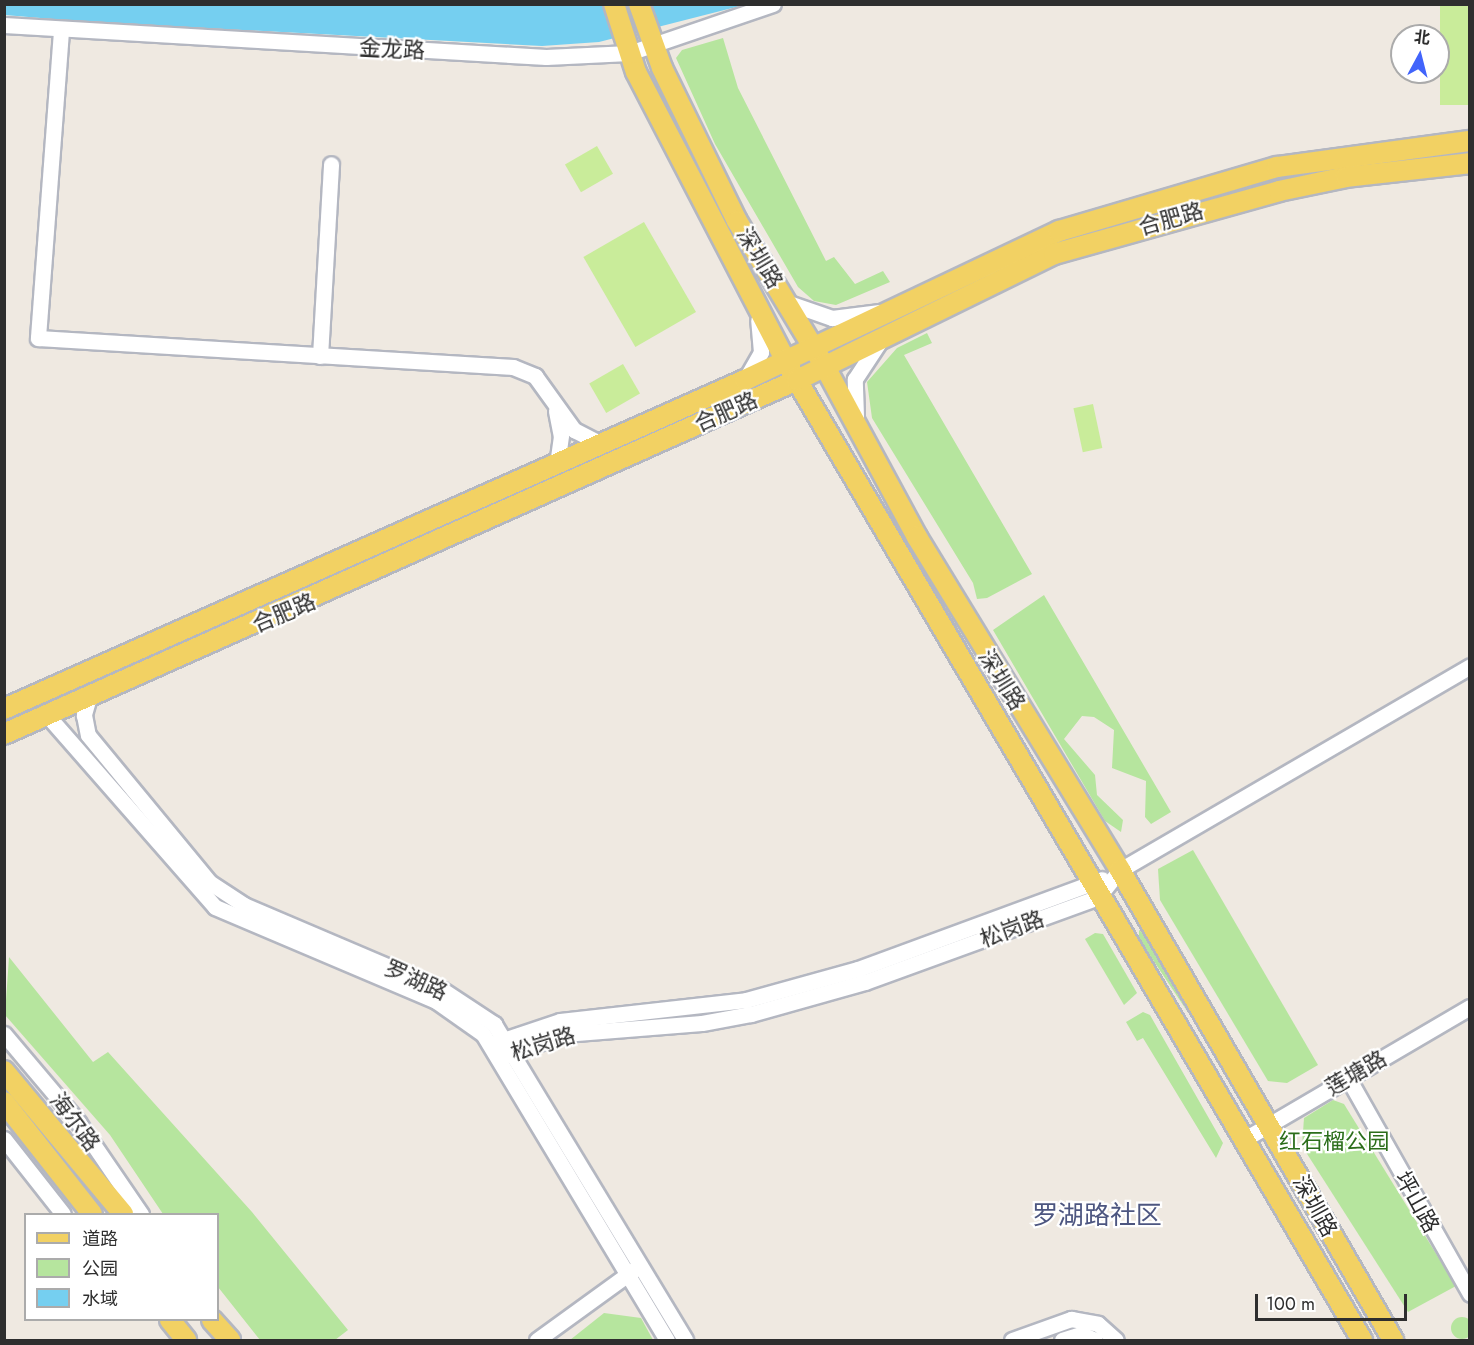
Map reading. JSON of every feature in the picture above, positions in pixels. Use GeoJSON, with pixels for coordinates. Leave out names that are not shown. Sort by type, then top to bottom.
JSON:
{"type":"FeatureCollection","features":[{"type":"Feature","properties":{"kind":"main road","name":"深圳路"},"geometry":{"type":"LineString","coordinates":[[614,4],[627,47],[714,230],[785,360],[1095,891],[1362,1341]]}},
{"type":"Feature","properties":{"kind":"main road","name":"深圳路"},"geometry":{"type":"LineString","coordinates":[[639,4],[649,40],[737,221],[824,364],[970,627],[1120,870],[1270,1124],[1393,1341]]}},
{"type":"Feature","properties":{"kind":"main road","name":"合肥路"},"geometry":{"type":"LineString","coordinates":[[4,709],[744,380],[1005,252],[1175,192],[1340,154],[1470,141]]}},
{"type":"Feature","properties":{"kind":"main road","name":"合肥路"},"geometry":{"type":"LineString","coordinates":[[4,734],[797,380],[824,364],[1054,254],[1170,219],[1346,177],[1470,163]]}},
{"type":"Feature","properties":{"kind":"main road","name":"海尔路"},"geometry":{"type":"LineString","coordinates":[[4,1071],[121,1213]]}},
{"type":"Feature","properties":{"kind":"main road","name":"海尔路"},"geometry":{"type":"LineString","coordinates":[[4,1101],[91,1213]]}},
{"type":"Feature","properties":{"kind":"main road"},"geometry":{"type":"LineString","coordinates":[[169,1321],[185,1340]]}},
{"type":"Feature","properties":{"kind":"main road"},"geometry":{"type":"LineString","coordinates":[[213,1321],[230,1341]]}},
{"type":"Feature","properties":{"kind":"street","name":"金龙路"},"geometry":{"type":"LineString","coordinates":[[4,25],[546,57],[627,47],[773,4]]}},
{"type":"Feature","properties":{"kind":"street"},"geometry":{"type":"LineString","coordinates":[[61,30],[38,338],[513,367],[535,376],[555,408],[574,430],[601,444]]}},
{"type":"Feature","properties":{"kind":"street"},"geometry":{"type":"LineString","coordinates":[[320,356],[331,164]]}},
{"type":"Feature","properties":{"kind":"street"},"geometry":{"type":"LineString","coordinates":[[744,380],[762,347],[752,296]]}},
{"type":"Feature","properties":{"kind":"street"},"geometry":{"type":"LineString","coordinates":[[786,302],[832,318],[880,312]]}},
{"type":"Feature","properties":{"kind":"street"},"geometry":{"type":"LineString","coordinates":[[857,425],[855,379],[883,337]]}},
{"type":"Feature","properties":{"kind":"street"},"geometry":{"type":"LineString","coordinates":[[555,408],[561,436],[557,464]]}},
{"type":"Feature","properties":{"kind":"street"},"geometry":{"type":"LineString","coordinates":[[1095,891],[1120,870],[1470,666]]}},
{"type":"Feature","properties":{"kind":"street","name":"罗湖路"},"geometry":{"type":"LineString","coordinates":[[89,697],[84,715],[88,735],[209,882],[244,905],[441,989],[473,1007],[503,1047]]}},
{"type":"Feature","properties":{"kind":"street"},"geometry":{"type":"LineString","coordinates":[[47,715],[215,907],[436,1001],[503,1047],[634,1269],[685,1341]]}},
{"type":"Feature","properties":{"kind":"street","name":"松岗路"},"geometry":{"type":"LineString","coordinates":[[503,1047],[560,1021],[699,1010],[747,1000],[858,969],[1095,891]]}},
{"type":"Feature","properties":{"kind":"street","name":"莲塘路"},"geometry":{"type":"LineString","coordinates":[[1243,1140],[1470,1007]]}},
{"type":"Feature","properties":{"kind":"street","name":"海尔路"},"geometry":{"type":"LineString","coordinates":[[4,1034],[78,1122],[140,1213]]}},
{"type":"Feature","properties":{"kind":"street","name":"坪山路"},"geometry":{"type":"LineString","coordinates":[[1348,1078],[1470,1294]]}},
{"type":"Feature","properties":{"kind":"street"},"geometry":{"type":"LineString","coordinates":[[4,1139],[61,1213]]}},
{"type":"Feature","properties":{"kind":"street"},"geometry":{"type":"LineString","coordinates":[[537,1341],[634,1269]]}},
{"type":"Feature","properties":{"kind":"street"},"geometry":{"type":"LineString","coordinates":[[634,1269],[667,1341]]}},
{"type":"Feature","properties":{"kind":"street"},"geometry":{"type":"LineString","coordinates":[[1012,1341],[1071,1319],[1098,1324],[1116,1341]]}},
{"type":"Feature","properties":{"kind":"street"},"geometry":{"type":"LineString","coordinates":[[1062,1341],[1081,1334],[1095,1341]]}},
{"type":"Feature","properties":{"kind":"green space"},"geometry":{"type":"Polygon","coordinates":[[[1440,5],[1469,5],[1469,105],[1440,105],[1440,84],[1450,84],[1450,24],[1440,24],[1440,5]]]}},
{"type":"Feature","properties":{"kind":"green space"},"geometry":{"type":"Polygon","coordinates":[[[723,38],[738,88],[826,261],[834,257],[855,284],[883,271],[890,282],[836,305],[814,301],[798,287],[715,144],[676,58],[682,50],[723,38]]]}},
{"type":"Feature","properties":{"kind":"green space"},"geometry":{"type":"Polygon","coordinates":[[[597,146],[613,174],[581,192],[565,164],[597,146]]]}},
{"type":"Feature","properties":{"kind":"green space"},"geometry":{"type":"Polygon","coordinates":[[[644,222],[696,312],[635,347],[583,257],[644,222]]]}},
{"type":"Feature","properties":{"kind":"green space"},"geometry":{"type":"Polygon","coordinates":[[[927,333],[932,343],[904,355],[1032,574],[987,598],[977,599],[973,583],[872,418],[867,382],[897,348],[927,333]]]}},
{"type":"Feature","properties":{"kind":"green space"},"geometry":{"type":"Polygon","coordinates":[[[623,364],[640,393],[606,413],[589,384],[623,364]]]}},
{"type":"Feature","properties":{"kind":"green space"},"geometry":{"type":"Polygon","coordinates":[[[1093,404],[1102,448],[1083,452],[1073,408],[1093,404]]]}},
{"type":"Feature","properties":{"kind":"green space"},"geometry":{"type":"Polygon","coordinates":[[[1044,595],[1171,812],[1151,824],[1145,817],[1146,781],[1112,768],[1114,730],[1094,717],[1082,716],[1064,739],[1095,775],[1097,795],[1123,820],[1121,832],[1105,821],[993,630],[1044,595]]]}},
{"type":"Feature","properties":{"kind":"green space"},"geometry":{"type":"Polygon","coordinates":[[[1193,850],[1318,1065],[1287,1083],[1268,1081],[1160,900],[1158,869],[1193,850]]]}},
{"type":"Feature","properties":{"kind":"green space"},"geometry":{"type":"Polygon","coordinates":[[[1139,930],[1144,934],[1189,1014],[1139,939],[1139,930]]]}},
{"type":"Feature","properties":{"kind":"green space"},"geometry":{"type":"Polygon","coordinates":[[[1095,933],[1103,934],[1137,993],[1124,1005],[1085,939],[1095,933]]]}},
{"type":"Feature","properties":{"kind":"green space"},"geometry":{"type":"Polygon","coordinates":[[[9,957],[93,1062],[108,1052],[252,1212],[348,1330],[335,1340],[260,1340],[219,1288],[219,1213],[162,1213],[110,1135],[5,1015],[9,957]]]}},
{"type":"Feature","properties":{"kind":"green space"},"geometry":{"type":"Polygon","coordinates":[[[1143,1012],[1150,1015],[1223,1143],[1216,1158],[1143,1038],[1137,1041],[1126,1022],[1143,1012]]]}},
{"type":"Feature","properties":{"kind":"green space","name":"红石榴公园"},"geometry":{"type":"Polygon","coordinates":[[[1333,1100],[1344,1104],[1456,1286],[1408,1312],[1302,1146],[1304,1118],[1333,1100]]]}},
{"type":"Feature","properties":{"kind":"green space"},"geometry":{"type":"Polygon","coordinates":[[[604,1313],[641,1318],[653,1340],[570,1340],[604,1313]]]}},
{"type":"Feature","properties":{"kind":"green space"},"geometry":{"type":"Polygon","coordinates":[[[1462,1317],[1470,1320],[1473,1328],[1470,1336],[1462,1339],[1454,1336],[1451,1328],[1454,1320],[1462,1317]]]}},
{"type":"Feature","properties":{"kind":"water"},"geometry":{"type":"Polygon","coordinates":[[[4,5],[744,5],[599,42],[542,46],[76,21],[5,15],[4,5]]]}},
{"type":"Feature","properties":{"kind":"district","name":"罗湖路社区"},"geometry":{"type":"Point","coordinates":[1097,1216]}}]}
